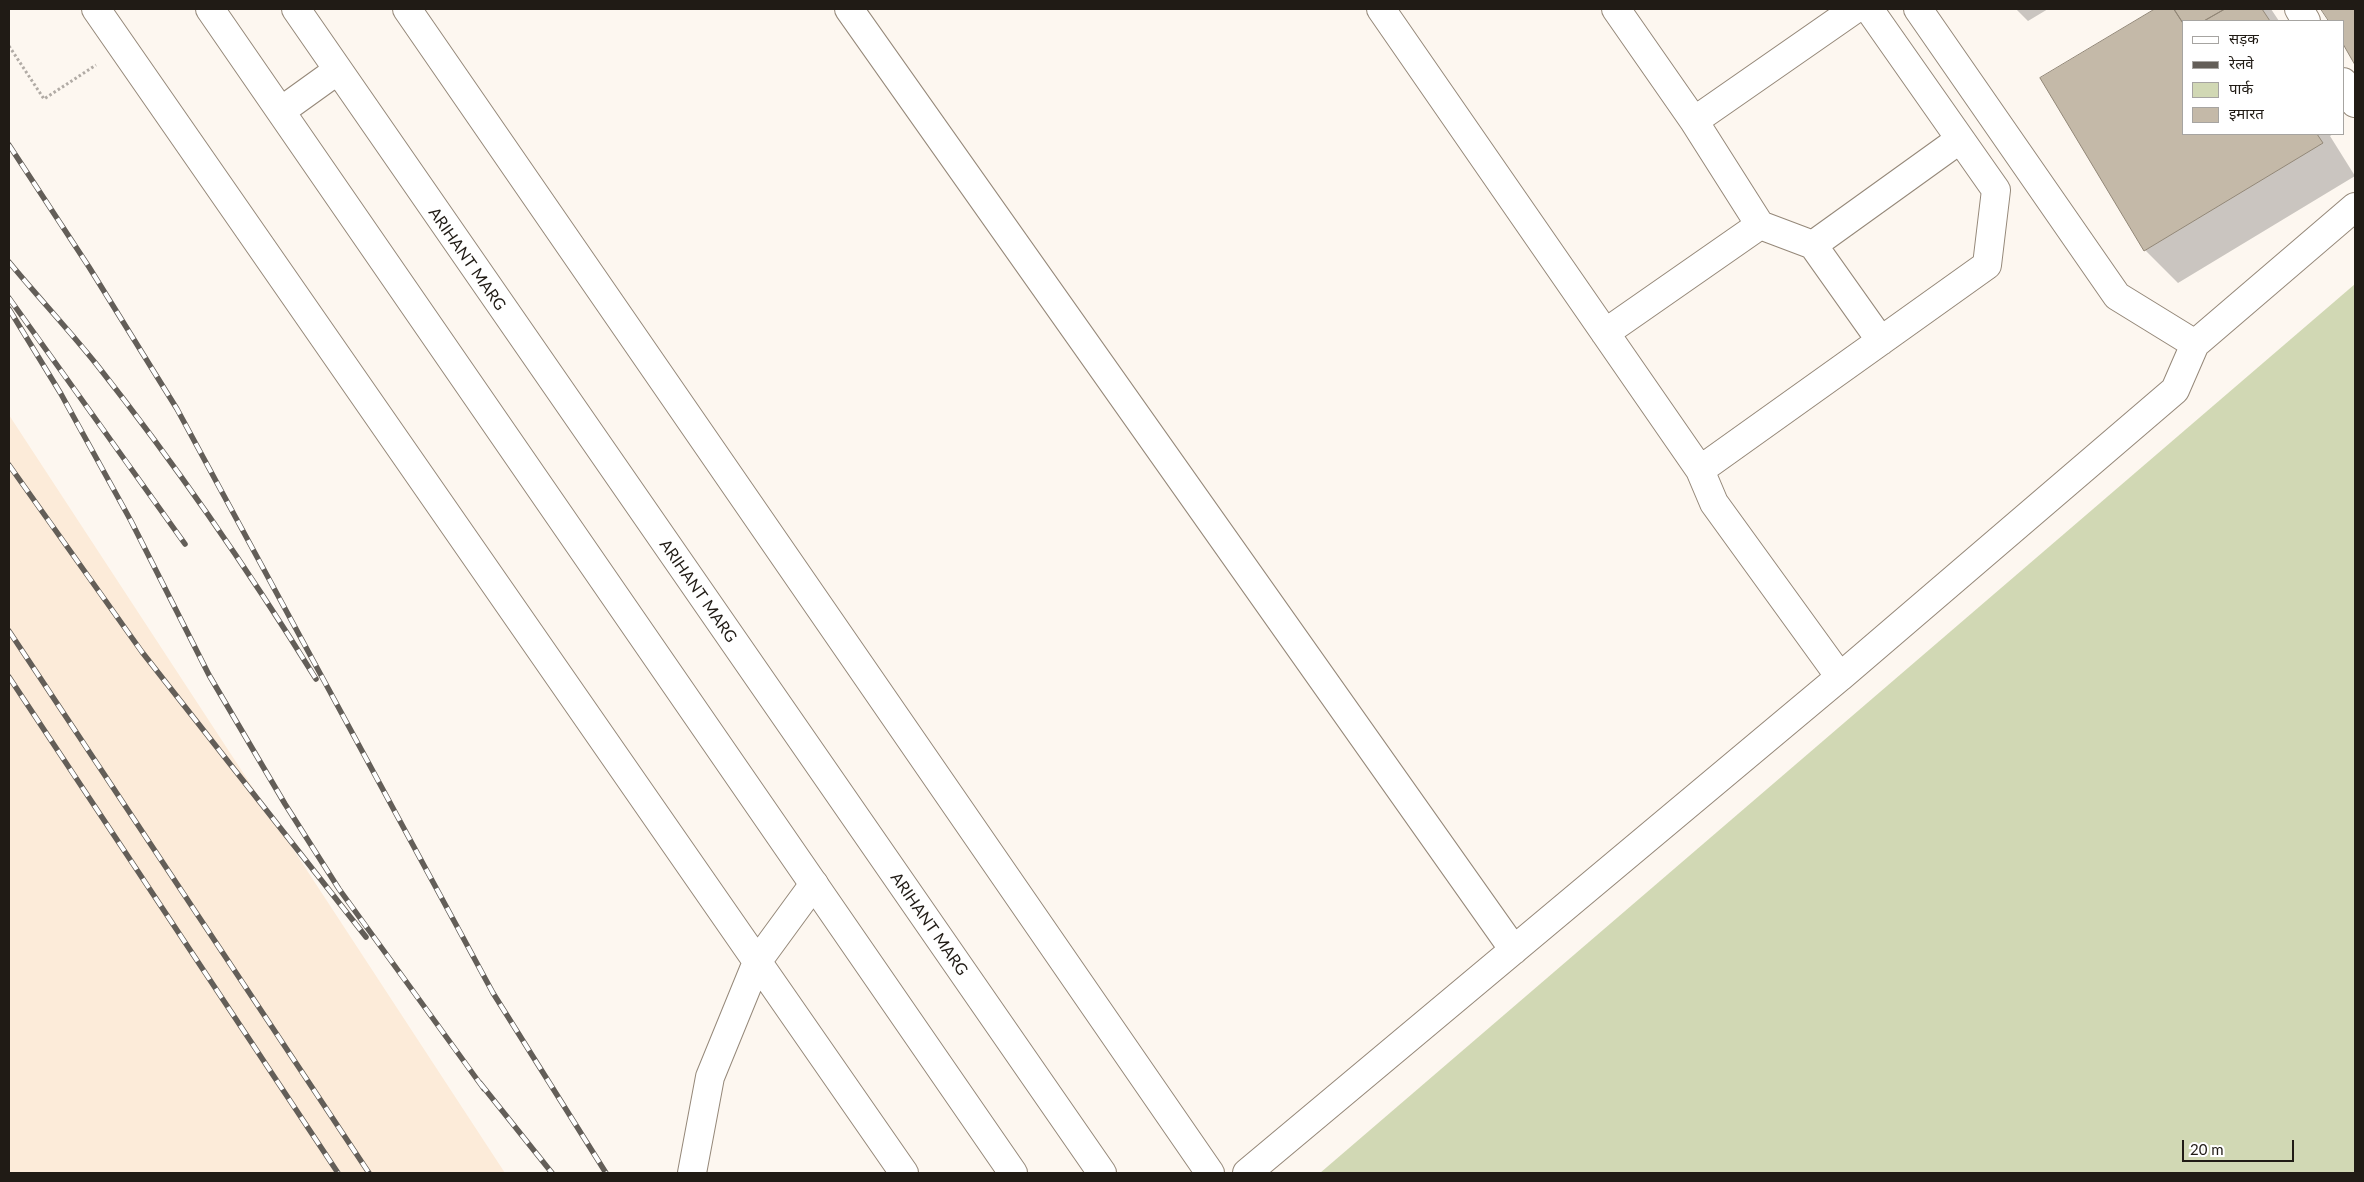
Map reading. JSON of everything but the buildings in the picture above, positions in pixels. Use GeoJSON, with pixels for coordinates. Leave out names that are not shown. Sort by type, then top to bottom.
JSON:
{"type":"FeatureCollection","features":[{"type":"Feature","properties":{"kind":"street"},"geometry":{"type":"LineString","coordinates":[[96,9],[904,1173]]}},
{"type":"Feature","properties":{"kind":"street"},"geometry":{"type":"LineString","coordinates":[[210,9],[1013,1173]]}},
{"type":"Feature","properties":{"kind":"street","name":"ARIHANT MARG"},"geometry":{"type":"LineString","coordinates":[[296,9],[1102,1173]]}},
{"type":"Feature","properties":{"kind":"street"},"geometry":{"type":"LineString","coordinates":[[407,9],[1210,1173]]}},
{"type":"Feature","properties":{"kind":"street"},"geometry":{"type":"LineString","coordinates":[[849,9],[1514,950]]}},
{"type":"Feature","properties":{"kind":"street"},"geometry":{"type":"LineString","coordinates":[[1381,9],[1700,470],[1714,503],[1840,677]]}},
{"type":"Feature","properties":{"kind":"street"},"geometry":{"type":"LineString","coordinates":[[1616,9],[1694,121],[1760,225],[1813,245],[1881,341]]}},
{"type":"Feature","properties":{"kind":"street"},"geometry":{"type":"LineString","coordinates":[[1694,121],[1855,9]]}},
{"type":"Feature","properties":{"kind":"street"},"geometry":{"type":"LineString","coordinates":[[1700,470],[1987,265],[1996,190],[1959,140],[1869,9]]}},
{"type":"Feature","properties":{"kind":"street"},"geometry":{"type":"LineString","coordinates":[[1918,9],[2116,296],[2195,344]]}},
{"type":"Feature","properties":{"kind":"street"},"geometry":{"type":"LineString","coordinates":[[2298,9],[2305,20]]}},
{"type":"Feature","properties":{"kind":"street"},"geometry":{"type":"LineString","coordinates":[[280,111],[338,70]]}},
{"type":"Feature","properties":{"kind":"street"},"geometry":{"type":"LineString","coordinates":[[2344,84],[2355,103]]}},
{"type":"Feature","properties":{"kind":"street"},"geometry":{"type":"LineString","coordinates":[[1813,245],[1959,140]]}},
{"type":"Feature","properties":{"kind":"street"},"geometry":{"type":"LineString","coordinates":[[1247,1173],[1840,677],[2175,390],[2195,344],[2355,207]]}},
{"type":"Feature","properties":{"kind":"street"},"geometry":{"type":"LineString","coordinates":[[1605,333],[1760,225]]}},
{"type":"Feature","properties":{"kind":"street"},"geometry":{"type":"LineString","coordinates":[[692,1173],[710,1077],[757,962],[814,884]]}},
{"type":"Feature","properties":{"kind":"path"},"geometry":{"type":"LineString","coordinates":[[9,46],[44,98],[123,48]]}},
{"type":"Feature","properties":{"kind":"shaded area"},"geometry":{"type":"Polygon","coordinates":[[[9,415],[505,1173],[9,1173],[9,415]]]}},
{"type":"Feature","properties":{"kind":"green space"},"geometry":{"type":"Polygon","coordinates":[[[2355,284],[2355,1173],[1320,1173],[2355,284]]]}},
{"type":"Feature","properties":{"kind":"railway"},"geometry":{"type":"LineString","coordinates":[[9,145],[89,267],[177,409],[493,993],[606,1173]]}},
{"type":"Feature","properties":{"kind":"railway"},"geometry":{"type":"LineString","coordinates":[[9,262],[86,352],[155,441],[265,598],[316,679]]}},
{"type":"Feature","properties":{"kind":"railway"},"geometry":{"type":"LineString","coordinates":[[9,298],[185,544]]}},
{"type":"Feature","properties":{"kind":"railway"},"geometry":{"type":"LineString","coordinates":[[9,309],[61,394],[131,521],[209,675],[285,804],[339,889],[484,1089]]}},
{"type":"Feature","properties":{"kind":"railway"},"geometry":{"type":"LineString","coordinates":[[9,465],[142,652],[366,937]]}},
{"type":"Feature","properties":{"kind":"railway"},"geometry":{"type":"LineString","coordinates":[[9,631],[369,1173]]}},
{"type":"Feature","properties":{"kind":"railway"},"geometry":{"type":"LineString","coordinates":[[9,677],[338,1173]]}},
{"type":"Feature","properties":{"kind":"railway"},"geometry":{"type":"LineString","coordinates":[[480,1083],[552,1173]]}}]}
